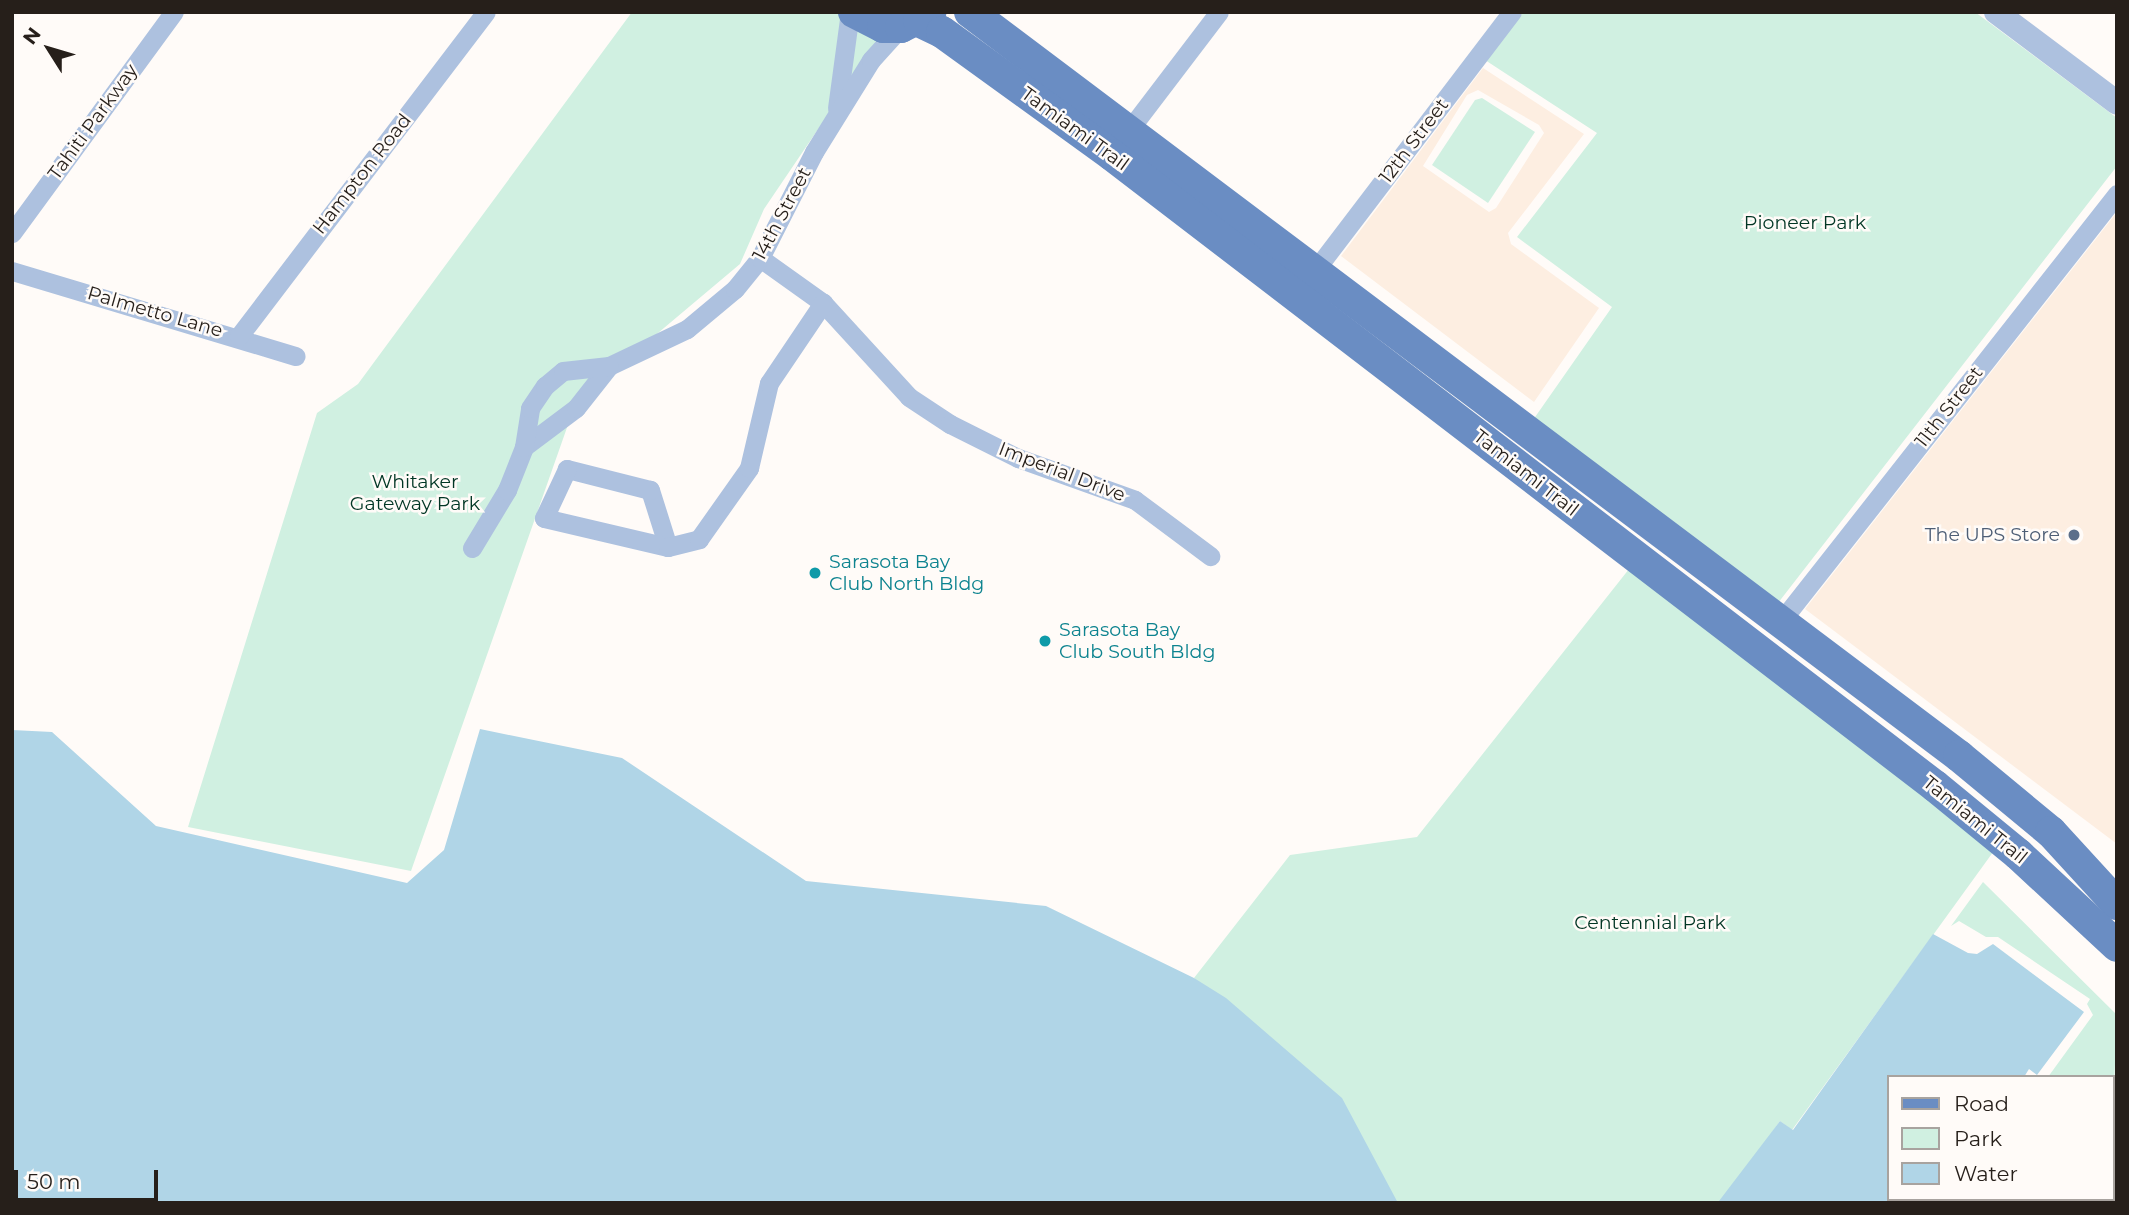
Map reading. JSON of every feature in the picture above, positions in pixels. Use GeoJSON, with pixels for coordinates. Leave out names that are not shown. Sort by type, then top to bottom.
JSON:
{"type":"FeatureCollection","features":[{"type":"Feature","properties":{"kind":"main road","name":"Tamiami Trail"},"geometry":{"type":"LineString","coordinates":[[852,12],[883,27],[917,20],[942,32],[1112,155],[1988,828],[2117,946]]}},
{"type":"Feature","properties":{"kind":"main road","name":"Tamiami Trail"},"geometry":{"type":"LineString","coordinates":[[970,12],[1782,620],[2009,796],[2057,839],[2117,904]]}},
{"type":"Feature","properties":{"kind":"main road"},"geometry":{"type":"LineString","coordinates":[[1527,472],[1583,494],[1760,629],[1771,630],[1782,620]]}},
{"type":"Feature","properties":{"kind":"main road"},"geometry":{"type":"LineString","coordinates":[[1792,680],[1835,687],[1940,762],[2009,796]]}},
{"type":"Feature","properties":{"kind":"street","name":"Tahiti Parkway"},"geometry":{"type":"LineString","coordinates":[[12,233],[174,12]]}},
{"type":"Feature","properties":{"kind":"street","name":"Hampton Road"},"geometry":{"type":"LineString","coordinates":[[239,336],[486,12]]}},
{"type":"Feature","properties":{"kind":"street","name":"14th Street"},"geometry":{"type":"LineString","coordinates":[[835,116],[852,12]]}},
{"type":"Feature","properties":{"kind":"street"},"geometry":{"type":"LineString","coordinates":[[1129,130],[1219,12]]}},
{"type":"Feature","properties":{"kind":"street","name":"12th Street"},"geometry":{"type":"LineString","coordinates":[[1315,270],[1512,12]]}},
{"type":"Feature","properties":{"kind":"street"},"geometry":{"type":"LineString","coordinates":[[1996,12],[2117,103]]}},
{"type":"Feature","properties":{"kind":"street","name":"14th Street"},"geometry":{"type":"LineString","coordinates":[[472,548],[500,504],[524,447],[530,408],[556,375],[570,369],[609,366],[701,320],[735,289],[760,258],[835,116],[871,60],[917,20]]}},
{"type":"Feature","properties":{"kind":"street","name":"11th Street"},"geometry":{"type":"LineString","coordinates":[[1782,620],[2117,194]]}},
{"type":"Feature","properties":{"kind":"street","name":"Imperial Drive"},"geometry":{"type":"LineString","coordinates":[[760,258],[823,303],[909,397],[950,424],[1018,458],[1135,500],[1210,556]]}},
{"type":"Feature","properties":{"kind":"street","name":"Palmetto Lane"},"geometry":{"type":"LineString","coordinates":[[12,271],[239,336],[296,356]]}},
{"type":"Feature","properties":{"kind":"street"},"geometry":{"type":"LineString","coordinates":[[668,547],[650,491],[567,469],[544,518],[668,547],[699,539],[749,468],[769,383],[823,303]]}},
{"type":"Feature","properties":{"kind":"street","name":"14th Street"},"geometry":{"type":"LineString","coordinates":[[524,447],[576,408],[609,366]]}},
{"type":"Feature","properties":{"kind":"shaded area"},"geometry":{"type":"Polygon","coordinates":[[[1483,68],[1584,134],[1508,233],[1511,244],[1599,308],[1534,402],[1341,256],[1483,68]],[[1478,90],[1467,95],[1423,166],[1489,212],[1496,208],[1544,133],[1539,125],[1478,90]]]}},
{"type":"Feature","properties":{"kind":"shaded area"},"geometry":{"type":"Polygon","coordinates":[[[2117,212],[2117,844],[1805,609],[2117,212]]]}},
{"type":"Feature","properties":{"kind":"green space","name":"Whitaker Gateway Park"},"geometry":{"type":"Polygon","coordinates":[[[632,12],[888,12],[894,17],[764,209],[740,264],[576,402],[411,871],[188,827],[317,413],[358,384],[632,12]]]}},
{"type":"Feature","properties":{"kind":"green space","name":"Pioneer Park"},"geometry":{"type":"Polygon","coordinates":[[[1523,12],[1975,12],[2117,118],[2117,166],[1778,603],[1533,420],[1612,307],[1517,237],[1597,133],[1485,60],[1523,12]]]}},
{"type":"Feature","properties":{"kind":"green space"},"geometry":{"type":"Polygon","coordinates":[[[1482,98],[1535,132],[1488,203],[1432,165],[1475,100],[1482,98]]]}},
{"type":"Feature","properties":{"kind":"green space","name":"Centennial Park"},"geometry":{"type":"Polygon","coordinates":[[[1633,564],[1996,848],[1792,1130],[1780,1121],[1722,1203],[1392,1203],[1194,978],[1290,855],[1417,837],[1633,564]]]}},
{"type":"Feature","properties":{"kind":"green space"},"geometry":{"type":"Polygon","coordinates":[[[1983,882],[2117,1015],[2115,1075],[2049,1075],[2093,1015],[2087,1004],[2090,999],[1998,937],[1986,937],[1959,921],[1951,926],[1983,882]]]}},
{"type":"Feature","properties":{"kind":"water"},"geometry":{"type":"Polygon","coordinates":[[[480,729],[622,758],[806,881],[1046,906],[1194,978],[1226,998],[1342,1098],[1398,1203],[12,1203],[12,730],[52,732],[156,826],[407,883],[444,850],[480,729]]]}},
{"type":"Feature","properties":{"kind":"water"},"geometry":{"type":"Polygon","coordinates":[[[1933,934],[1968,953],[1977,954],[1993,944],[2084,1012],[2037,1075],[2029,1069],[2025,1075],[1888,1075],[1888,1201],[1948,1201],[1947,1203],[1719,1201],[1780,1121],[1793,1130],[1933,934]]]}},
{"type":"Feature","properties":{"kind":"place","name":"The UPS Store"},"geometry":{"type":"Point","coordinates":[2074,535]}},
{"type":"Feature","properties":{"kind":"place","name":"Sarasota Bay Club North Bldg"},"geometry":{"type":"Point","coordinates":[815,573]}},
{"type":"Feature","properties":{"kind":"place","name":"Sarasota Bay Club South Bldg"},"geometry":{"type":"Point","coordinates":[1045,641]}}]}
